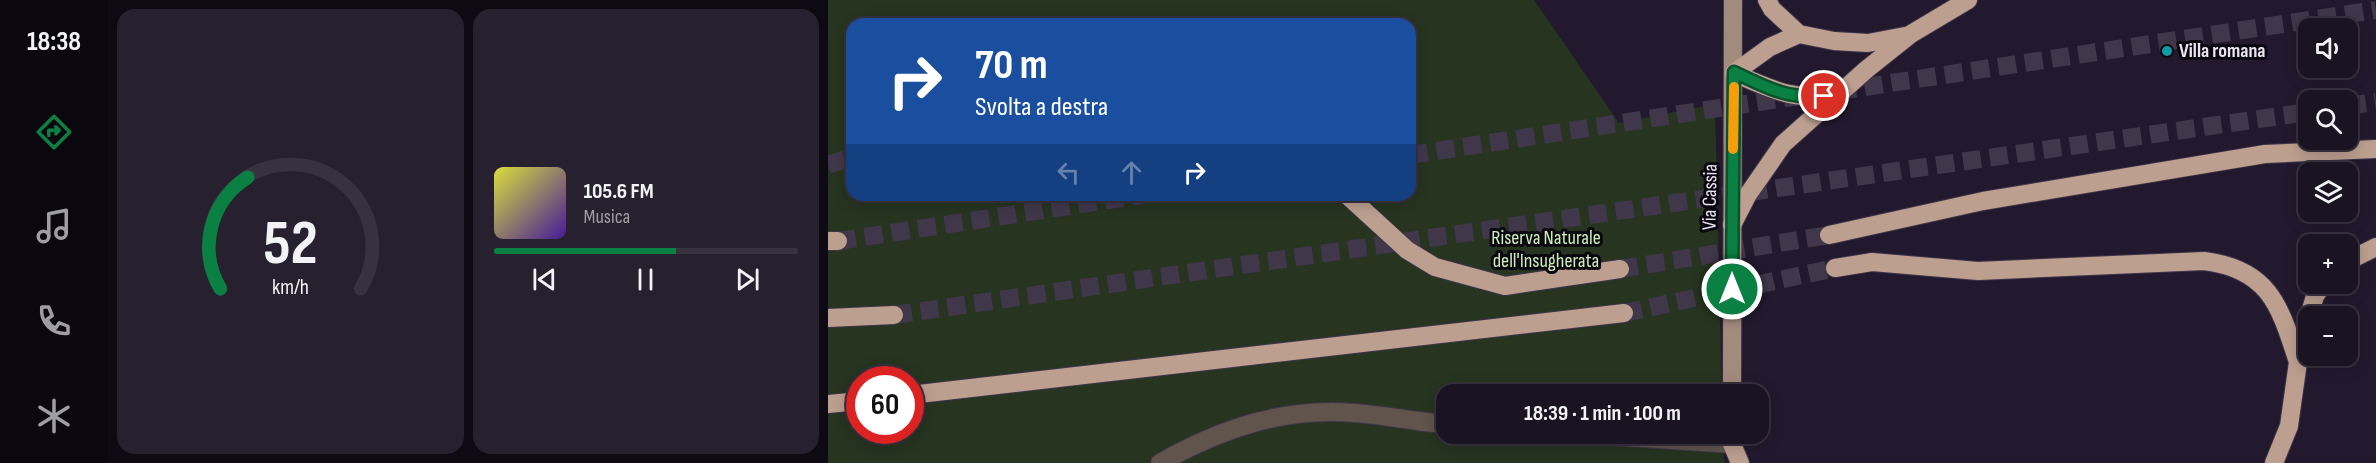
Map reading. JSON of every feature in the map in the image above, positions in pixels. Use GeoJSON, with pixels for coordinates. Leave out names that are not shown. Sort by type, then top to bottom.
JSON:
{"type":"FeatureCollection","features":[{"type":"Feature","properties":{"kind":"highway"},"geometry":{"type":"LineString","coordinates":[[1767,0],[1772,9],[1799,34],[1834,41],[1868,43],[1911,34]]}},
{"type":"Feature","properties":{"kind":"highway"},"geometry":{"type":"LineString","coordinates":[[1732,225],[1747,196],[1783,144],[1845,88],[1911,34],[1968,0]]}},
{"type":"Feature","properties":{"kind":"highway"},"geometry":{"type":"LineString","coordinates":[[1734,72],[1770,47],[1799,34]]}},
{"type":"Feature","properties":{"kind":"highway"},"geometry":{"type":"LineString","coordinates":[[1734,72],[1780,93],[1802,98],[1824,96],[1845,88]]}},
{"type":"Feature","properties":{"kind":"highway"},"geometry":{"type":"LineString","coordinates":[[1829,235],[1983,201],[2265,154],[2376,149]]}},
{"type":"Feature","properties":{"kind":"highway"},"geometry":{"type":"LineString","coordinates":[[1354,201],[1407,250],[1435,267],[1505,286],[1620,269]]}},
{"type":"Feature","properties":{"kind":"highway"},"geometry":{"type":"LineString","coordinates":[[2358,256],[2376,247]]}},
{"type":"Feature","properties":{"kind":"highway"},"geometry":{"type":"LineString","coordinates":[[1835,268],[1872,262],[1978,271],[2205,261],[2243,272],[2254,278],[2271,294],[2283,317],[2298,362],[2289,426],[2274,463]]}},
{"type":"Feature","properties":{"kind":"highway"},"geometry":{"type":"LineString","coordinates":[[924,393],[1624,313]]}},
{"type":"Feature","properties":{"kind":"highway"},"geometry":{"type":"LineString","coordinates":[[828,318],[894,315]]}},
{"type":"Feature","properties":{"kind":"highway"},"geometry":{"type":"LineString","coordinates":[[828,404],[846,402]]}},
{"type":"Feature","properties":{"kind":"highway"},"geometry":{"type":"LineString","coordinates":[[1734,444],[1740,463]]}},
{"type":"Feature","properties":{"kind":"main road","name":"Via Cassia"},"geometry":{"type":"LineString","coordinates":[[1732,384],[1733,0]]}},
{"type":"Feature","properties":{"kind":"main road"},"geometry":{"type":"LineString","coordinates":[[1732,444],[1734,463]]}},
{"type":"Feature","properties":{"kind":"street"},"geometry":{"type":"LineString","coordinates":[[1160,463],[1187,447],[1224,431],[1297,414],[1355,413],[1436,423]]}},
{"type":"Feature","properties":{"kind":"green space","name":"Riserva Naturale dell'Insugherata"},"geometry":{"type":"Polygon","coordinates":[[[828,0],[1534,0],[1619,123],[1715,104],[1722,384],[1436,384],[1436,444],[1723,444],[1726,463],[828,463],[828,0]]]}},
{"type":"Feature","properties":{"kind":"tunnel"},"geometry":{"type":"LineString","coordinates":[[1838,91],[2376,10]]}},
{"type":"Feature","properties":{"kind":"tunnel"},"geometry":{"type":"LineString","coordinates":[[1416,154],[1799,96]]}},
{"type":"Feature","properties":{"kind":"tunnel"},"geometry":{"type":"LineString","coordinates":[[2358,105],[2376,102]]}},
{"type":"Feature","properties":{"kind":"tunnel"},"geometry":{"type":"LineString","coordinates":[[894,315],[2298,113]]}},
{"type":"Feature","properties":{"kind":"tunnel"},"geometry":{"type":"LineString","coordinates":[[828,165],[846,159]]}},
{"type":"Feature","properties":{"kind":"tunnel"},"geometry":{"type":"LineString","coordinates":[[838,241],[1102,201]]}},
{"type":"Feature","properties":{"kind":"tunnel"},"geometry":{"type":"LineString","coordinates":[[1620,269],[1829,235]]}},
{"type":"Feature","properties":{"kind":"tunnel"},"geometry":{"type":"LineString","coordinates":[[1624,313],[1835,268]]}},
{"type":"Feature","properties":{"kind":"slow traffic"},"geometry":{"type":"LineString","coordinates":[[1733,149],[1734,87]]}},
{"type":"Feature","properties":{"kind":"place","name":"Villa romana"},"geometry":{"type":"Point","coordinates":[2167,51]}},
{"type":"Feature","properties":{"kind":"route"},"geometry":{"type":"LineString","coordinates":[[1732,289],[1734,72],[1780,93],[1802,98],[1824,96]]}}]}
